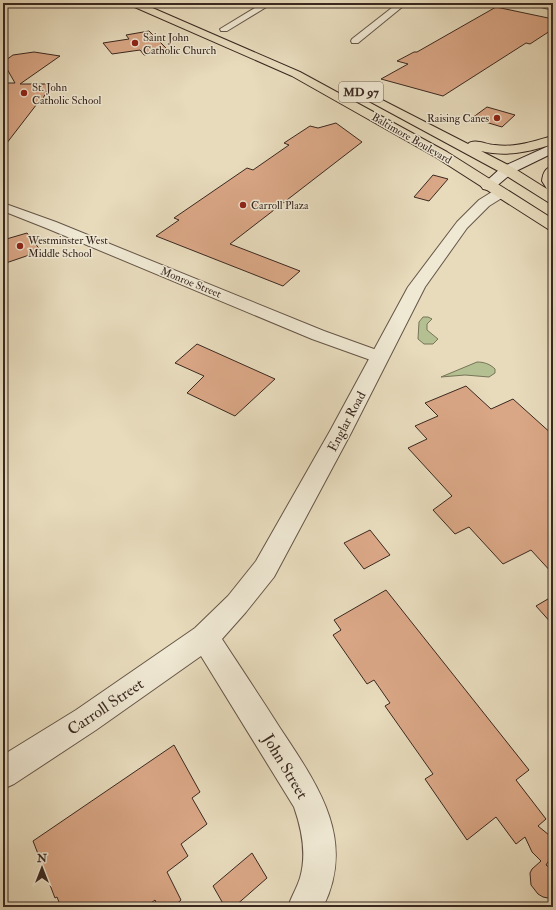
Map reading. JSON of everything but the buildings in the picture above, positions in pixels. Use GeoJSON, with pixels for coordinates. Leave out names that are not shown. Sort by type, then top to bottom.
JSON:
{"type":"FeatureCollection","features":[{"type":"Feature","properties":{"kind":"highway","name":"Baltimore Boulevard"},"geometry":{"type":"LineString","coordinates":[[133,3],[296,74],[442,155],[491,194],[553,226]]}},
{"type":"Feature","properties":{"kind":"highway"},"geometry":{"type":"LineString","coordinates":[[160,3],[189,15]]}},
{"type":"Feature","properties":{"kind":"highway"},"geometry":{"type":"LineString","coordinates":[[210,23],[239,36]]}},
{"type":"Feature","properties":{"kind":"highway","name":"Baltimore Boulevard"},"geometry":{"type":"LineString","coordinates":[[339,81],[507,170],[553,199]]}},
{"type":"Feature","properties":{"kind":"highway"},"geometry":{"type":"LineString","coordinates":[[437,132],[454,139],[499,151],[512,151],[531,148],[553,140]]}},
{"type":"Feature","properties":{"kind":"highway"},"geometry":{"type":"LineString","coordinates":[[553,170],[550,174],[549,181],[553,187]]}},
{"type":"Feature","properties":{"kind":"street"},"geometry":{"type":"LineString","coordinates":[[224,29],[270,3]]}},
{"type":"Feature","properties":{"kind":"street"},"geometry":{"type":"LineString","coordinates":[[355,41],[403,3]]}},
{"type":"Feature","properties":{"kind":"street"},"geometry":{"type":"LineString","coordinates":[[536,3],[553,7]]}},
{"type":"Feature","properties":{"kind":"street","name":"Englar Road"},"geometry":{"type":"LineString","coordinates":[[205,637],[237,604],[265,569],[340,434],[411,298],[434,261],[462,225],[491,194],[507,170],[553,148]]}},
{"type":"Feature","properties":{"kind":"street","name":"Englar Road"},"geometry":{"type":"LineString","coordinates":[[491,194],[531,171],[553,161]]}},
{"type":"Feature","properties":{"kind":"street","name":"Monroe Street"},"geometry":{"type":"LineString","coordinates":[[3,207],[51,225],[318,335],[379,357]]}},
{"type":"Feature","properties":{"kind":"street","name":"Carroll Street"},"geometry":{"type":"LineString","coordinates":[[3,773],[86,720],[205,637]]}},
{"type":"Feature","properties":{"kind":"street","name":"John Street"},"geometry":{"type":"LineString","coordinates":[[205,637],[303,791],[311,807],[318,827],[321,860],[317,879],[305,907]]}},
{"type":"Feature","properties":{"kind":"green space"},"geometry":{"type":"Polygon","coordinates":[[[423,317],[432,319],[427,324],[427,330],[438,339],[433,344],[424,344],[418,339],[419,322],[423,317]]]}},
{"type":"Feature","properties":{"kind":"green space"},"geometry":{"type":"Polygon","coordinates":[[[477,362],[491,366],[495,369],[495,373],[489,377],[465,375],[441,377],[477,362]]]}},
{"type":"Feature","properties":{"kind":"place","name":"Saint John Catholic Church"},"geometry":{"type":"Point","coordinates":[135,43]}},
{"type":"Feature","properties":{"kind":"place","name":"St. John Catholic School"},"geometry":{"type":"Point","coordinates":[24,93]}},
{"type":"Feature","properties":{"kind":"place","name":"Raising Canes"},"geometry":{"type":"Point","coordinates":[497,118]}},
{"type":"Feature","properties":{"kind":"place","name":"Carroll Plaza"},"geometry":{"type":"Point","coordinates":[243,205]}},
{"type":"Feature","properties":{"kind":"place","name":"Westminster West Middle School"},"geometry":{"type":"Point","coordinates":[20,246]}}]}
